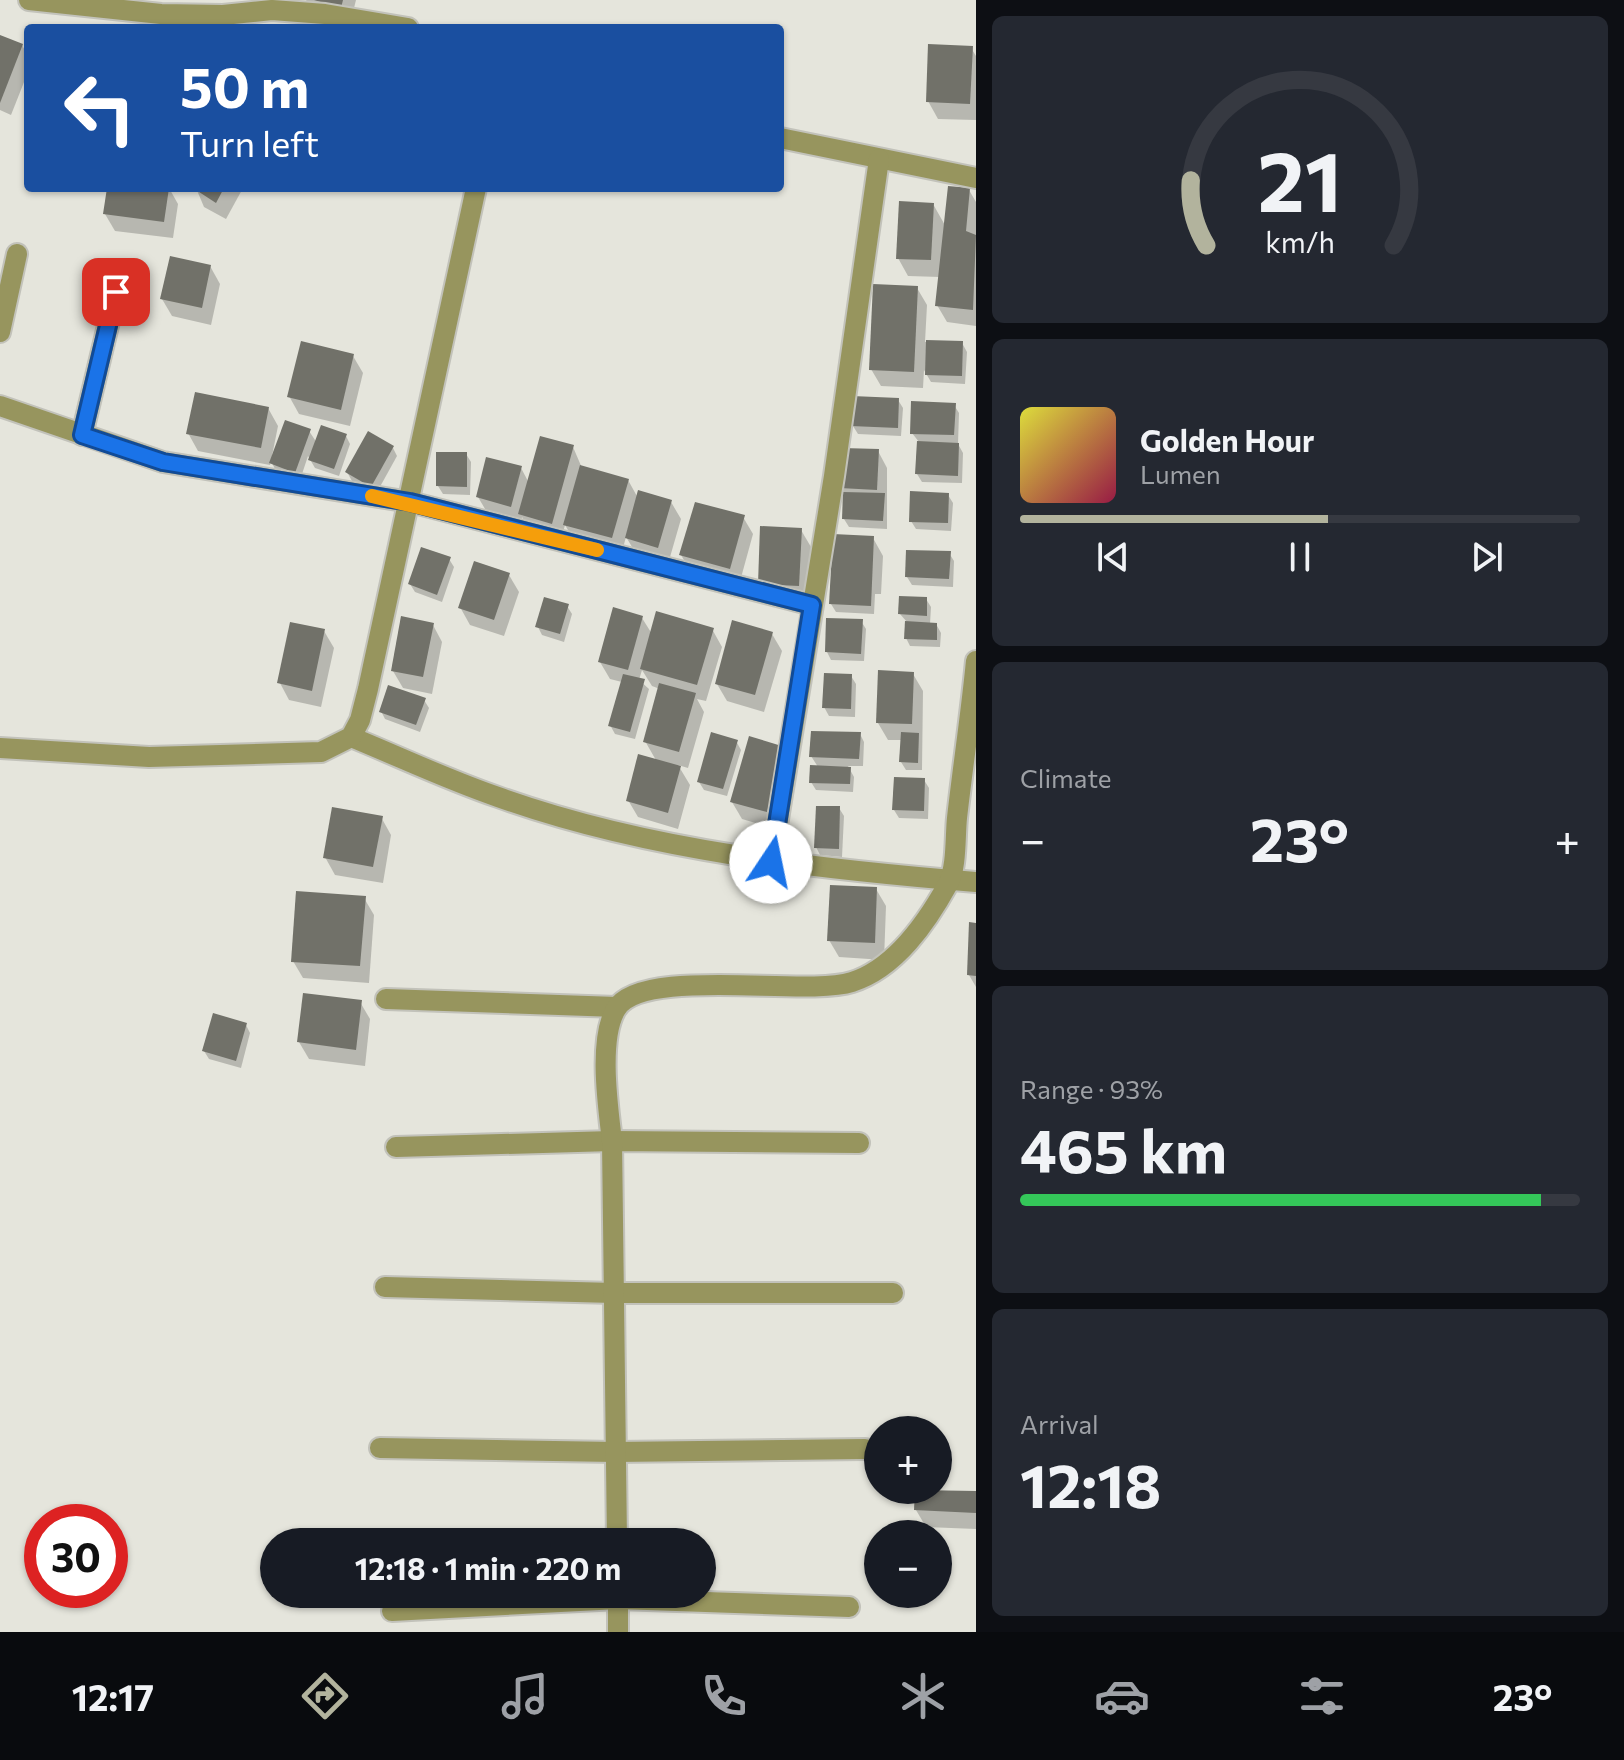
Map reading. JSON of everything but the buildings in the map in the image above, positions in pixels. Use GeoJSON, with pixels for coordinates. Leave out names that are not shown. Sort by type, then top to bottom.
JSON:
{"type":"FeatureCollection","features":[{"type":"Feature","properties":{"kind":"street"},"geometry":{"type":"LineString","coordinates":[[29,0],[223,15],[272,10],[325,14],[384,24]]}},
{"type":"Feature","properties":{"kind":"street"},"geometry":{"type":"LineString","coordinates":[[784,139],[976,178]]}},
{"type":"Feature","properties":{"kind":"street"},"geometry":{"type":"LineString","coordinates":[[771,862],[879,159]]}},
{"type":"Feature","properties":{"kind":"street"},"geometry":{"type":"LineString","coordinates":[[0,748],[64,755],[149,757],[283,754],[321,752],[351,737],[360,720],[410,502],[475,192]]}},
{"type":"Feature","properties":{"kind":"street"},"geometry":{"type":"LineString","coordinates":[[0,332],[17,254]]}},
{"type":"Feature","properties":{"kind":"street"},"geometry":{"type":"LineString","coordinates":[[82,435],[116,292]]}},
{"type":"Feature","properties":{"kind":"street"},"geometry":{"type":"LineString","coordinates":[[0,406],[163,462],[410,502],[812,605]]}},
{"type":"Feature","properties":{"kind":"street"},"geometry":{"type":"LineString","coordinates":[[617,1528],[612,1141],[607,1089],[610,1025],[617,1007],[630,995],[666,987],[851,982],[881,966],[916,934],[950,880],[976,661]]}},
{"type":"Feature","properties":{"kind":"street"},"geometry":{"type":"LineString","coordinates":[[351,737],[499,798],[636,835],[771,862],[976,882]]}},
{"type":"Feature","properties":{"kind":"street"},"geometry":{"type":"LineString","coordinates":[[386,999],[617,1007]]}},
{"type":"Feature","properties":{"kind":"street"},"geometry":{"type":"LineString","coordinates":[[396,1147],[612,1141],[859,1143]]}},
{"type":"Feature","properties":{"kind":"street"},"geometry":{"type":"LineString","coordinates":[[385,1287],[614,1293],[893,1293]]}},
{"type":"Feature","properties":{"kind":"street"},"geometry":{"type":"LineString","coordinates":[[380,1448],[615,1452],[864,1449]]}},
{"type":"Feature","properties":{"kind":"street"},"geometry":{"type":"LineString","coordinates":[[716,1601],[849,1607]]}},
{"type":"Feature","properties":{"kind":"street"},"geometry":{"type":"LineString","coordinates":[[392,1611],[440,1608]]}},
{"type":"Feature","properties":{"kind":"street"},"geometry":{"type":"LineString","coordinates":[[618,1608],[618,1632]]}},
{"type":"Feature","properties":{"kind":"slow traffic"},"geometry":{"type":"LineString","coordinates":[[372,496],[410,502],[597,550]]}},
{"type":"Feature","properties":{"kind":"route"},"geometry":{"type":"LineString","coordinates":[[116,292],[82,435],[163,462],[410,502],[812,605],[783,803],[771,862]]}}]}
